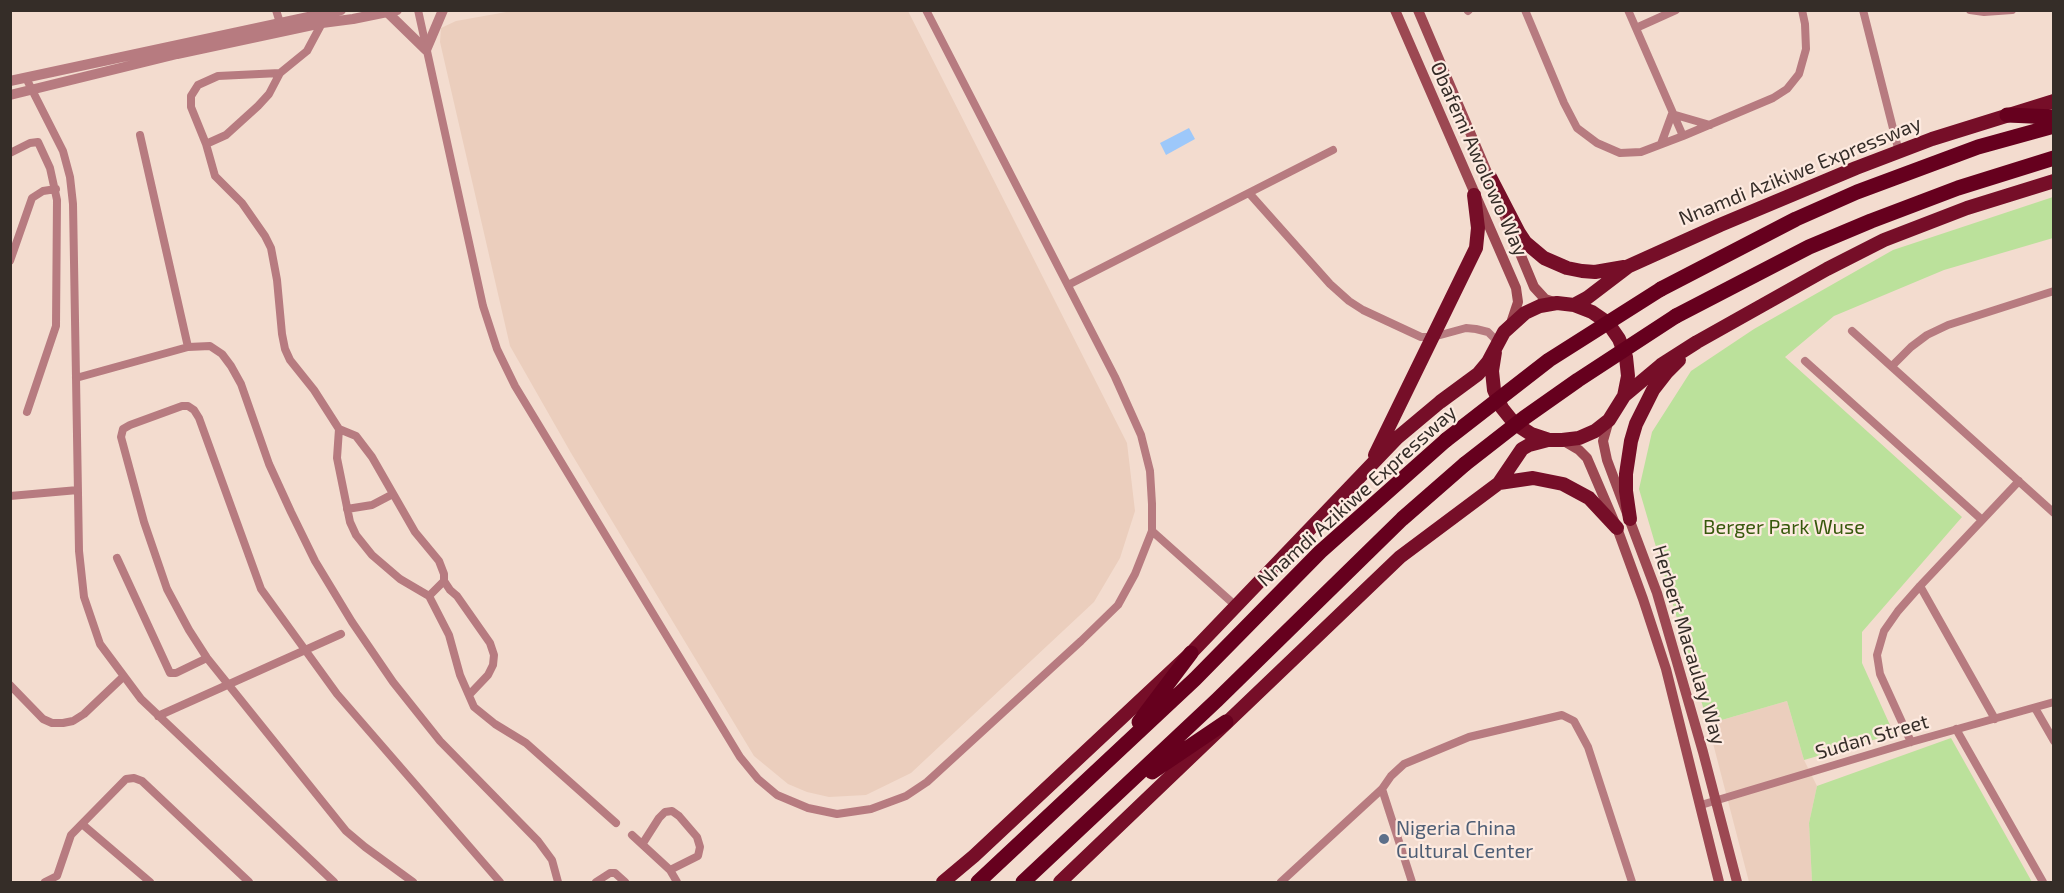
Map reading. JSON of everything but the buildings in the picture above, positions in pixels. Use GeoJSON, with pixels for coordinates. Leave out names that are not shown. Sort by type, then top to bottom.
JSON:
{"type":"FeatureCollection","features":[{"type":"Feature","properties":{"kind":"highway","name":"Nnamdi Azikiwe Expressway"},"geometry":{"type":"LineString","coordinates":[[1574,305],[1587,298],[1629,266],[1720,225],[1932,139],[2054,101]]}},
{"type":"Feature","properties":{"kind":"highway"},"geometry":{"type":"LineString","coordinates":[[2007,115],[2054,117]]}},
{"type":"Feature","properties":{"kind":"highway","name":"Nnamdi Azikiwe Expressway"},"geometry":{"type":"LineString","coordinates":[[978,882],[1195,679],[1320,552],[1446,440],[1549,360],[1661,289],[1796,219],[1857,192],[1978,147],[2054,126]]}},
{"type":"Feature","properties":{"kind":"highway"},"geometry":{"type":"LineString","coordinates":[[1023,882],[1115,798],[1402,519],[1465,464],[1578,380],[1676,316],[1809,247],[1958,188],[2054,158]]}},
{"type":"Feature","properties":{"kind":"highway"},"geometry":{"type":"LineString","coordinates":[[1490,177],[1519,233],[1533,250],[1545,258],[1567,268],[1582,271],[1595,272],[1629,266]]}},
{"type":"Feature","properties":{"kind":"highway"},"geometry":{"type":"LineString","coordinates":[[1060,882],[1400,557],[1499,483],[1522,449],[1529,445],[1579,438],[1595,431],[1609,420],[1624,396],[1661,365],[1697,342],[1827,269],[1884,240],[1967,208],[2054,181]]}},
{"type":"Feature","properties":{"kind":"highway"},"geometry":{"type":"LineString","coordinates":[[1359,478],[1380,445],[1476,248],[1478,228],[1474,195]]}},
{"type":"Feature","properties":{"kind":"highway"},"geometry":{"type":"LineString","coordinates":[[1555,440],[1531,434],[1514,423],[1502,408],[1494,390],[1491,371],[1496,347],[1512,323],[1525,313],[1540,306],[1557,303],[1574,305],[1592,312],[1608,323],[1619,339],[1626,357],[1628,376],[1624,396]]}},
{"type":"Feature","properties":{"kind":"highway"},"geometry":{"type":"LineString","coordinates":[[1630,519],[1626,474],[1636,424],[1644,406],[1667,372],[1697,342]]}},
{"type":"Feature","properties":{"kind":"highway","name":"Nnamdi Azikiwe Expressway"},"geometry":{"type":"LineString","coordinates":[[943,882],[974,856],[1191,652],[1422,416],[1478,374],[1496,347]]}},
{"type":"Feature","properties":{"kind":"highway"},"geometry":{"type":"LineString","coordinates":[[1499,483],[1533,478],[1563,484],[1589,498],[1617,528]]}},
{"type":"Feature","properties":{"kind":"highway"},"geometry":{"type":"LineString","coordinates":[[1114,756],[1191,652]]}},
{"type":"Feature","properties":{"kind":"highway"},"geometry":{"type":"LineString","coordinates":[[1115,798],[1226,722]]}},
{"type":"Feature","properties":{"kind":"main road","name":"Obafemi Awolowo Way"},"geometry":{"type":"LineString","coordinates":[[1395,10],[1516,288],[1518,302],[1512,323]]}},
{"type":"Feature","properties":{"kind":"main road","name":"Obafemi Awolowo Way"},"geometry":{"type":"LineString","coordinates":[[1418,10],[1490,177],[1508,227],[1534,287],[1545,299],[1557,303]]}},
{"type":"Feature","properties":{"kind":"main road","name":"Herbert Macaulay Way"},"geometry":{"type":"LineString","coordinates":[[1609,420],[1603,441],[1607,460],[1657,592],[1737,882]]}},
{"type":"Feature","properties":{"kind":"main road","name":"Herbert Macaulay Way"},"geometry":{"type":"LineString","coordinates":[[1555,440],[1579,450],[1587,458],[1617,528],[1666,669],[1719,882]]}},
{"type":"Feature","properties":{"kind":"street"},"geometry":{"type":"LineString","coordinates":[[276,10],[281,28]]}},
{"type":"Feature","properties":{"kind":"street"},"geometry":{"type":"LineString","coordinates":[[10,95],[281,28],[341,10]]}},
{"type":"Feature","properties":{"kind":"street"},"geometry":{"type":"LineString","coordinates":[[418,10],[483,306],[502,359],[519,394],[740,757],[758,779],[777,795],[808,808],[837,814],[871,809],[906,796],[927,782],[1118,605],[1152,531],[1150,471],[1141,435],[1115,377],[926,10]]}},
{"type":"Feature","properties":{"kind":"street"},"geometry":{"type":"LineString","coordinates":[[426,50],[443,10]]}},
{"type":"Feature","properties":{"kind":"street"},"geometry":{"type":"LineString","coordinates":[[1525,10],[1564,103],[1577,128],[1597,143],[1620,153],[1641,152],[1683,136],[1773,98],[1787,89],[1799,74],[1806,49],[1802,10]]}},
{"type":"Feature","properties":{"kind":"street"},"geometry":{"type":"LineString","coordinates":[[1628,10],[1683,136]]}},
{"type":"Feature","properties":{"kind":"street"},"geometry":{"type":"LineString","coordinates":[[1636,28],[1676,10]]}},
{"type":"Feature","properties":{"kind":"street"},"geometry":{"type":"LineString","coordinates":[[1863,10],[1899,152]]}},
{"type":"Feature","properties":{"kind":"street"},"geometry":{"type":"LineString","coordinates":[[1970,10],[1984,12],[2012,10]]}},
{"type":"Feature","properties":{"kind":"street"},"geometry":{"type":"LineString","coordinates":[[10,81],[281,28],[392,11],[426,50]]}},
{"type":"Feature","properties":{"kind":"street"},"geometry":{"type":"LineString","coordinates":[[206,144],[226,135],[258,106],[269,94],[280,73],[307,51],[322,23]]}},
{"type":"Feature","properties":{"kind":"street"},"geometry":{"type":"LineString","coordinates":[[280,73],[218,76],[198,85],[191,96],[191,107],[206,144],[215,176],[242,203],[265,236],[271,249],[285,349],[339,429],[356,436],[372,457],[415,532],[439,561],[444,581],[489,643],[494,655],[493,665],[488,675],[469,695]]}},
{"type":"Feature","properties":{"kind":"street"},"geometry":{"type":"LineString","coordinates":[[26,78],[54,130],[70,177],[73,204],[79,551],[84,597],[99,644],[141,699],[334,882]]}},
{"type":"Feature","properties":{"kind":"street"},"geometry":{"type":"LineString","coordinates":[[1661,144],[1672,114]]}},
{"type":"Feature","properties":{"kind":"street"},"geometry":{"type":"LineString","coordinates":[[1672,114],[1710,125]]}},
{"type":"Feature","properties":{"kind":"street"},"geometry":{"type":"LineString","coordinates":[[140,135],[188,347]]}},
{"type":"Feature","properties":{"kind":"street"},"geometry":{"type":"LineString","coordinates":[[10,153],[30,143],[38,142],[50,168],[56,189],[56,326],[27,412]]}},
{"type":"Feature","properties":{"kind":"street"},"geometry":{"type":"LineString","coordinates":[[1068,285],[1333,150]]}},
{"type":"Feature","properties":{"kind":"street"},"geometry":{"type":"LineString","coordinates":[[10,261],[33,198],[43,191],[56,189]]}},
{"type":"Feature","properties":{"kind":"street"},"geometry":{"type":"LineString","coordinates":[[1249,193],[1316,269],[1349,301],[1411,334],[1433,337],[1466,328],[1476,329],[1488,332],[1496,347]]}},
{"type":"Feature","properties":{"kind":"street"},"geometry":{"type":"LineString","coordinates":[[56,249],[73,249]]}},
{"type":"Feature","properties":{"kind":"street"},"geometry":{"type":"LineString","coordinates":[[1892,366],[1927,335],[1948,325],[2054,291]]}},
{"type":"Feature","properties":{"kind":"street"},"geometry":{"type":"LineString","coordinates":[[1852,331],[2054,513]]}},
{"type":"Feature","properties":{"kind":"street"},"geometry":{"type":"LineString","coordinates":[[75,378],[188,347],[210,346],[222,354],[241,384],[269,464],[291,512],[315,561],[352,622],[393,682],[440,741],[538,841],[552,860],[558,882]]}},
{"type":"Feature","properties":{"kind":"street"},"geometry":{"type":"LineString","coordinates":[[1805,361],[1981,519]]}},
{"type":"Feature","properties":{"kind":"street"},"geometry":{"type":"LineString","coordinates":[[413,882],[346,831],[228,685],[189,630],[168,589],[144,522],[121,437],[123,429],[182,406],[188,406],[194,410],[199,418],[261,589],[337,694],[500,882]]}},
{"type":"Feature","properties":{"kind":"street"},"geometry":{"type":"LineString","coordinates":[[339,429],[337,458],[347,509],[356,535],[372,555],[400,579],[429,596],[449,635],[460,675],[474,707],[495,724],[526,743],[616,823]]}},
{"type":"Feature","properties":{"kind":"street"},"geometry":{"type":"LineString","coordinates":[[1911,742],[1880,674],[1877,655],[1884,631],[1920,586],[2019,481]]}},
{"type":"Feature","properties":{"kind":"street"},"geometry":{"type":"LineString","coordinates":[[10,496],[78,490]]}},
{"type":"Feature","properties":{"kind":"street"},"geometry":{"type":"LineString","coordinates":[[347,509],[372,505],[393,494]]}},
{"type":"Feature","properties":{"kind":"street"},"geometry":{"type":"LineString","coordinates":[[1152,531],[1236,606]]}},
{"type":"Feature","properties":{"kind":"street"},"geometry":{"type":"LineString","coordinates":[[117,558],[170,673],[176,673],[207,658]]}},
{"type":"Feature","properties":{"kind":"street"},"geometry":{"type":"LineString","coordinates":[[429,596],[444,581]]}},
{"type":"Feature","properties":{"kind":"street"},"geometry":{"type":"LineString","coordinates":[[1920,586],[1995,719]]}},
{"type":"Feature","properties":{"kind":"street"},"geometry":{"type":"LineString","coordinates":[[158,716],[341,634]]}},
{"type":"Feature","properties":{"kind":"street"},"geometry":{"type":"LineString","coordinates":[[10,686],[43,718],[52,723],[63,723],[84,714],[124,676]]}},
{"type":"Feature","properties":{"kind":"street","name":"Sudan Street"},"geometry":{"type":"LineString","coordinates":[[1701,805],[2054,702]]}},
{"type":"Feature","properties":{"kind":"street"},"geometry":{"type":"LineString","coordinates":[[2035,708],[2054,741]]}},
{"type":"Feature","properties":{"kind":"street"},"geometry":{"type":"LineString","coordinates":[[1281,882],[1382,789],[1391,776],[1404,764],[1469,737],[1562,714],[1574,721],[1588,747],[1632,882]]}},
{"type":"Feature","properties":{"kind":"street"},"geometry":{"type":"LineString","coordinates":[[1956,729],[2043,882]]}},
{"type":"Feature","properties":{"kind":"street"},"geometry":{"type":"LineString","coordinates":[[45,882],[57,876],[71,835],[126,779],[134,778],[142,781],[249,882]]}},
{"type":"Feature","properties":{"kind":"street"},"geometry":{"type":"LineString","coordinates":[[1382,789],[1412,882]]}},
{"type":"Feature","properties":{"kind":"street"},"geometry":{"type":"LineString","coordinates":[[643,843],[665,812],[672,811],[679,816],[697,837],[700,847],[698,855],[670,870]]}},
{"type":"Feature","properties":{"kind":"street"},"geometry":{"type":"LineString","coordinates":[[82,824],[150,882]]}},
{"type":"Feature","properties":{"kind":"street"},"geometry":{"type":"LineString","coordinates":[[632,835],[670,870],[678,882]]}},
{"type":"Feature","properties":{"kind":"street"},"geometry":{"type":"LineString","coordinates":[[596,882],[610,873],[615,873],[625,882]]}},
{"type":"Feature","properties":{"kind":"street"},"geometry":{"type":"LineString","coordinates":[[57,876],[64,882]]}},
{"type":"Feature","properties":{"kind":"shaded area"},"geometry":{"type":"Polygon","coordinates":[[[512,11],[908,11],[1127,443],[1135,511],[1120,558],[1094,602],[911,773],[866,795],[829,797],[807,792],[788,784],[754,756],[571,453],[510,346],[440,42],[441,28],[456,21],[512,11]]]}},
{"type":"Feature","properties":{"kind":"shaded area"},"geometry":{"type":"Polygon","coordinates":[[[1787,701],[1804,760],[1817,786],[1809,823],[1812,882],[1749,882],[1708,724],[1787,701]]]}},
{"type":"Feature","properties":{"kind":"green space","name":"Berger Park Wuse"},"geometry":{"type":"Polygon","coordinates":[[[2053,197],[2053,238],[1944,270],[1834,316],[1785,357],[1962,517],[1862,632],[1862,663],[1894,734],[1804,760],[1787,701],[1708,724],[1639,489],[1652,432],[1691,371],[1754,329],[1893,250],[2053,197]]]}},
{"type":"Feature","properties":{"kind":"green space"},"geometry":{"type":"Polygon","coordinates":[[[1951,738],[2032,882],[1812,882],[1809,823],[1817,786],[1951,738]]]}},
{"type":"Feature","properties":{"kind":"water"},"geometry":{"type":"Polygon","coordinates":[[[1189,128],[1195,139],[1166,155],[1160,143],[1189,128]]]}},
{"type":"Feature","properties":{"kind":"place","name":"Nigeria China Cultural Center"},"geometry":{"type":"Point","coordinates":[1384,839]}}]}
